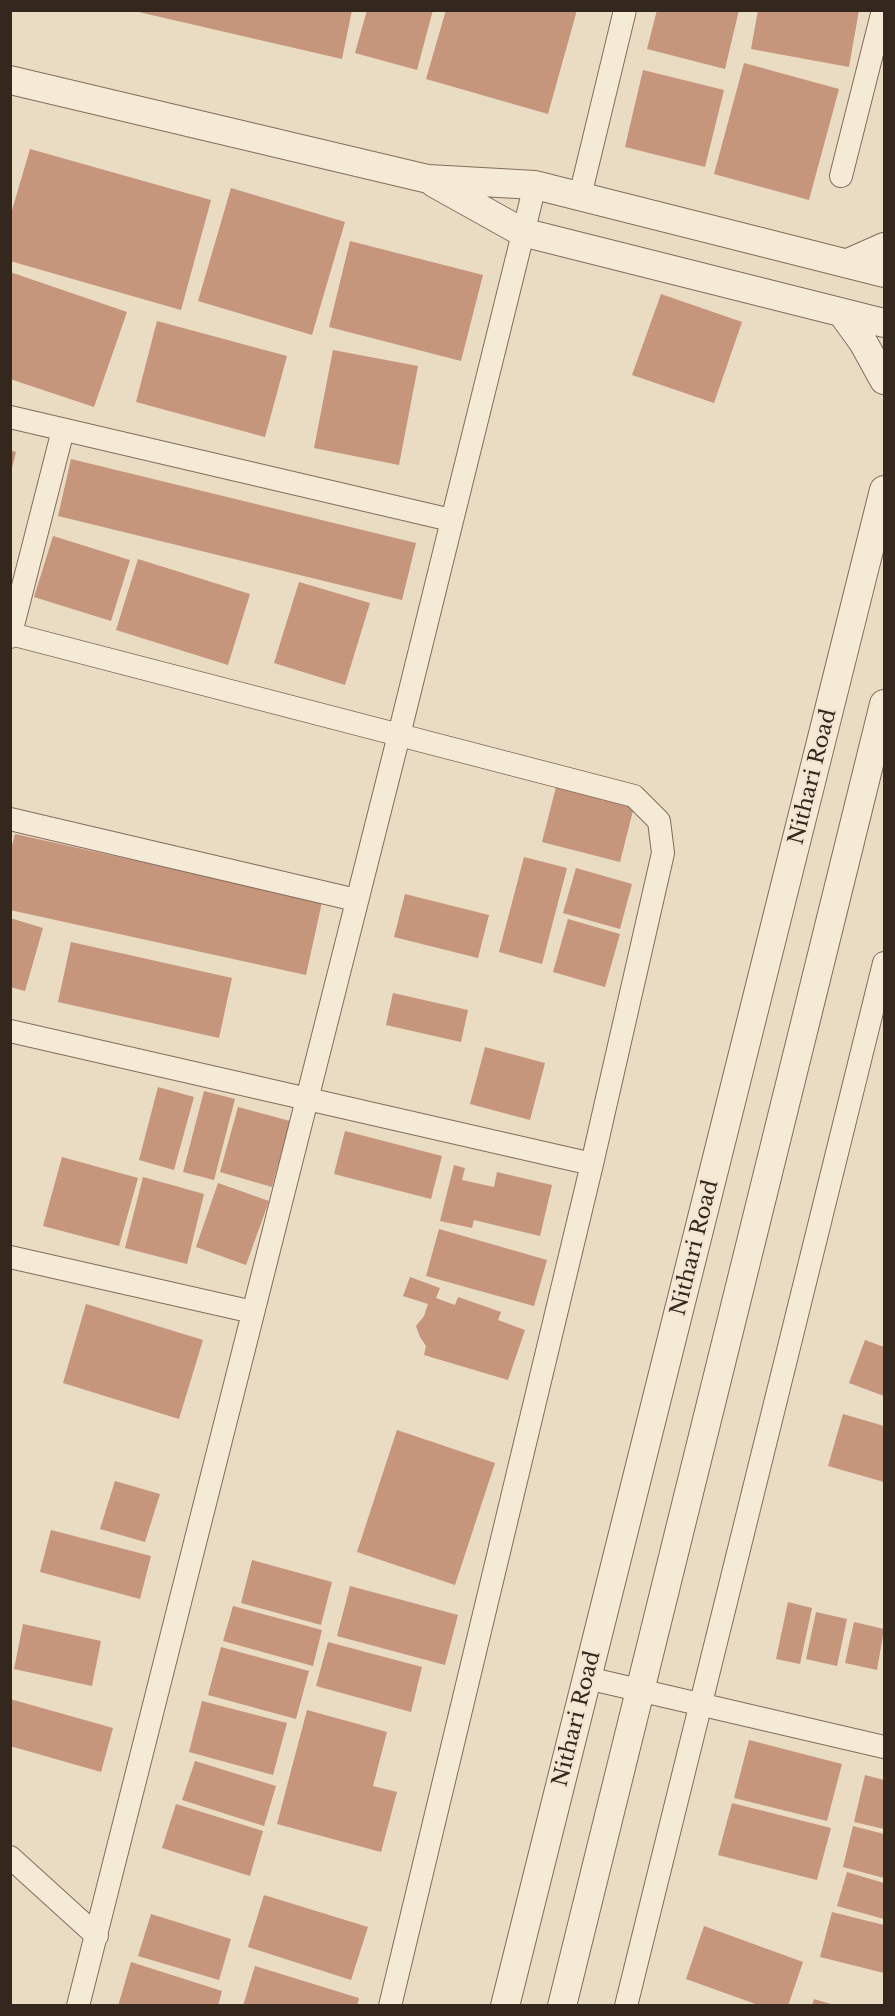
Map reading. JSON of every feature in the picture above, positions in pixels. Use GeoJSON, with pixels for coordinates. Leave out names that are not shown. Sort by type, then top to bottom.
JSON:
{"type":"FeatureCollection","features":[{"type":"Feature","properties":{"kind":"street"},"geometry":{"type":"LineString","coordinates":[[580,196],[625,10]]}},
{"type":"Feature","properties":{"kind":"street"},"geometry":{"type":"LineString","coordinates":[[841,176],[883,10]]}},
{"type":"Feature","properties":{"kind":"street"},"geometry":{"type":"LineString","coordinates":[[10,80],[428,179],[535,185],[885,273]]}},
{"type":"Feature","properties":{"kind":"street"},"geometry":{"type":"LineString","coordinates":[[428,179],[522,232],[885,323]]}},
{"type":"Feature","properties":{"kind":"street"},"geometry":{"type":"LineString","coordinates":[[78,2006],[399,735],[535,185]]}},
{"type":"Feature","properties":{"kind":"street"},"geometry":{"type":"LineString","coordinates":[[848,263],[885,247]]}},
{"type":"Feature","properties":{"kind":"street"},"geometry":{"type":"LineString","coordinates":[[842,313],[863,342],[885,380]]}},
{"type":"Feature","properties":{"kind":"street"},"geometry":{"type":"LineString","coordinates":[[10,417],[451,520]]}},
{"type":"Feature","properties":{"kind":"street"},"geometry":{"type":"LineString","coordinates":[[63,430],[11,636],[634,796],[659,821],[663,853],[592,1164],[390,2006]]}},
{"type":"Feature","properties":{"kind":"street","name":"Nithari Road"},"geometry":{"type":"LineString","coordinates":[[506,2006],[885,490]]}},
{"type":"Feature","properties":{"kind":"street"},"geometry":{"type":"LineString","coordinates":[[562,2006],[885,704]]}},
{"type":"Feature","properties":{"kind":"street"},"geometry":{"type":"LineString","coordinates":[[10,819],[356,900]]}},
{"type":"Feature","properties":{"kind":"street"},"geometry":{"type":"LineString","coordinates":[[626,2006],[885,963]]}},
{"type":"Feature","properties":{"kind":"street"},"geometry":{"type":"LineString","coordinates":[[10,1031],[592,1164]]}},
{"type":"Feature","properties":{"kind":"street"},"geometry":{"type":"LineString","coordinates":[[10,1257],[253,1312]]}},
{"type":"Feature","properties":{"kind":"street"},"geometry":{"type":"LineString","coordinates":[[587,1678],[885,1747]]}},
{"type":"Feature","properties":{"kind":"street"},"geometry":{"type":"LineString","coordinates":[[10,1857],[97,1936]]}},
{"type":"Feature","properties":{"kind":"building"},"geometry":{"type":"Polygon","coordinates":[[[130,10],[352,10],[342,59],[130,10]]]}},
{"type":"Feature","properties":{"kind":"building"},"geometry":{"type":"Polygon","coordinates":[[[367,10],[433,10],[417,70],[355,53],[367,10]]]}},
{"type":"Feature","properties":{"kind":"building"},"geometry":{"type":"Polygon","coordinates":[[[446,10],[577,10],[548,114],[426,79],[446,10]]]}},
{"type":"Feature","properties":{"kind":"building"},"geometry":{"type":"Polygon","coordinates":[[[657,10],[739,10],[725,69],[647,49],[657,10]]]}},
{"type":"Feature","properties":{"kind":"building"},"geometry":{"type":"Polygon","coordinates":[[[758,10],[859,10],[849,67],[751,49],[758,10]]]}},
{"type":"Feature","properties":{"kind":"building"},"geometry":{"type":"Polygon","coordinates":[[[744,63],[839,89],[809,200],[714,174],[744,63]]]}},
{"type":"Feature","properties":{"kind":"building"},"geometry":{"type":"Polygon","coordinates":[[[643,70],[724,90],[705,167],[625,147],[643,70]]]}},
{"type":"Feature","properties":{"kind":"building"},"geometry":{"type":"Polygon","coordinates":[[[30,149],[211,200],[181,310],[10,261],[10,217],[30,149]]]}},
{"type":"Feature","properties":{"kind":"building"},"geometry":{"type":"Polygon","coordinates":[[[231,188],[345,222],[312,335],[198,301],[231,188]]]}},
{"type":"Feature","properties":{"kind":"building"},"geometry":{"type":"Polygon","coordinates":[[[350,241],[483,275],[461,361],[329,327],[350,241]]]}},
{"type":"Feature","properties":{"kind":"building"},"geometry":{"type":"Polygon","coordinates":[[[10,272],[127,312],[94,407],[10,379],[10,272]]]}},
{"type":"Feature","properties":{"kind":"building"},"geometry":{"type":"Polygon","coordinates":[[[661,294],[742,322],[714,403],[632,375],[661,294]]]}},
{"type":"Feature","properties":{"kind":"building"},"geometry":{"type":"Polygon","coordinates":[[[157,321],[287,356],[265,437],[136,402],[157,321]]]}},
{"type":"Feature","properties":{"kind":"building"},"geometry":{"type":"Polygon","coordinates":[[[333,350],[418,366],[399,465],[314,448],[333,350]]]}},
{"type":"Feature","properties":{"kind":"building"},"geometry":{"type":"Polygon","coordinates":[[[10,450],[16,452],[11,472],[10,471],[10,450]]]}},
{"type":"Feature","properties":{"kind":"building"},"geometry":{"type":"Polygon","coordinates":[[[71,459],[416,543],[402,600],[58,516],[71,459]]]}},
{"type":"Feature","properties":{"kind":"building"},"geometry":{"type":"Polygon","coordinates":[[[53,536],[130,560],[111,621],[34,597],[53,536]]]}},
{"type":"Feature","properties":{"kind":"building"},"geometry":{"type":"Polygon","coordinates":[[[138,559],[250,594],[228,665],[116,630],[138,559]]]}},
{"type":"Feature","properties":{"kind":"building"},"geometry":{"type":"Polygon","coordinates":[[[299,582],[370,603],[345,685],[274,663],[299,582]]]}},
{"type":"Feature","properties":{"kind":"building"},"geometry":{"type":"Polygon","coordinates":[[[557,783],[635,803],[620,862],[542,842],[557,783]]]}},
{"type":"Feature","properties":{"kind":"building"},"geometry":{"type":"Polygon","coordinates":[[[15,834],[322,902],[306,975],[10,910],[10,853],[15,834]]]}},
{"type":"Feature","properties":{"kind":"building"},"geometry":{"type":"Polygon","coordinates":[[[524,857],[567,868],[542,964],[499,952],[524,857]]]}},
{"type":"Feature","properties":{"kind":"building"},"geometry":{"type":"Polygon","coordinates":[[[576,868],[632,884],[620,929],[563,913],[576,868]]]}},
{"type":"Feature","properties":{"kind":"building"},"geometry":{"type":"Polygon","coordinates":[[[405,894],[489,915],[478,958],[394,937],[405,894]]]}},
{"type":"Feature","properties":{"kind":"building"},"geometry":{"type":"Polygon","coordinates":[[[10,918],[43,928],[25,991],[10,987],[10,918]]]}},
{"type":"Feature","properties":{"kind":"building"},"geometry":{"type":"Polygon","coordinates":[[[568,919],[620,934],[605,987],[553,972],[568,919]]]}},
{"type":"Feature","properties":{"kind":"building"},"geometry":{"type":"Polygon","coordinates":[[[71,942],[232,978],[219,1038],[58,1002],[71,942]]]}},
{"type":"Feature","properties":{"kind":"building"},"geometry":{"type":"Polygon","coordinates":[[[393,993],[468,1010],[461,1042],[386,1025],[393,993]]]}},
{"type":"Feature","properties":{"kind":"building"},"geometry":{"type":"Polygon","coordinates":[[[485,1047],[545,1063],[530,1120],[470,1104],[485,1047]]]}},
{"type":"Feature","properties":{"kind":"building"},"geometry":{"type":"Polygon","coordinates":[[[158,1087],[194,1097],[174,1170],[139,1160],[158,1087]]]}},
{"type":"Feature","properties":{"kind":"building"},"geometry":{"type":"Polygon","coordinates":[[[204,1091],[235,1099],[214,1180],[183,1172],[204,1091]]]}},
{"type":"Feature","properties":{"kind":"building"},"geometry":{"type":"Polygon","coordinates":[[[238,1107],[290,1121],[272,1187],[220,1172],[238,1107]]]}},
{"type":"Feature","properties":{"kind":"building"},"geometry":{"type":"Polygon","coordinates":[[[345,1131],[442,1156],[431,1199],[334,1174],[345,1131]]]}},
{"type":"Feature","properties":{"kind":"building"},"geometry":{"type":"Polygon","coordinates":[[[62,1157],[138,1178],[119,1246],[43,1226],[62,1157]]]}},
{"type":"Feature","properties":{"kind":"building"},"geometry":{"type":"Polygon","coordinates":[[[454,1165],[465,1168],[462,1180],[494,1187],[497,1172],[552,1185],[540,1236],[474,1220],[472,1228],[440,1221],[454,1165]]]}},
{"type":"Feature","properties":{"kind":"building"},"geometry":{"type":"Polygon","coordinates":[[[143,1177],[204,1194],[187,1264],[125,1248],[143,1177]]]}},
{"type":"Feature","properties":{"kind":"building"},"geometry":{"type":"Polygon","coordinates":[[[218,1183],[269,1201],[246,1265],[196,1247],[218,1183]]]}},
{"type":"Feature","properties":{"kind":"building"},"geometry":{"type":"Polygon","coordinates":[[[439,1229],[547,1260],[534,1306],[426,1276],[439,1229]]]}},
{"type":"Feature","properties":{"kind":"building"},"geometry":{"type":"Polygon","coordinates":[[[410,1277],[440,1288],[436,1298],[455,1305],[458,1297],[501,1312],[498,1320],[525,1330],[508,1380],[424,1355],[426,1346],[416,1326],[424,1316],[428,1304],[403,1296],[410,1277]]]}},
{"type":"Feature","properties":{"kind":"building"},"geometry":{"type":"Polygon","coordinates":[[[86,1304],[203,1340],[179,1419],[63,1383],[86,1304]]]}},
{"type":"Feature","properties":{"kind":"building"},"geometry":{"type":"Polygon","coordinates":[[[865,1340],[884,1347],[884,1396],[849,1383],[865,1340]]]}},
{"type":"Feature","properties":{"kind":"building"},"geometry":{"type":"Polygon","coordinates":[[[843,1414],[884,1426],[884,1482],[828,1466],[843,1414]]]}},
{"type":"Feature","properties":{"kind":"building"},"geometry":{"type":"Polygon","coordinates":[[[397,1430],[495,1463],[455,1585],[357,1552],[397,1430]]]}},
{"type":"Feature","properties":{"kind":"building"},"geometry":{"type":"Polygon","coordinates":[[[115,1481],[160,1494],[145,1542],[100,1529],[115,1481]]]}},
{"type":"Feature","properties":{"kind":"building"},"geometry":{"type":"Polygon","coordinates":[[[51,1530],[151,1556],[140,1599],[40,1572],[51,1530]]]}},
{"type":"Feature","properties":{"kind":"building"},"geometry":{"type":"Polygon","coordinates":[[[252,1560],[332,1582],[321,1625],[241,1603],[252,1560]]]}},
{"type":"Feature","properties":{"kind":"building"},"geometry":{"type":"Polygon","coordinates":[[[350,1586],[458,1615],[445,1665],[337,1636],[350,1586]]]}},
{"type":"Feature","properties":{"kind":"building"},"geometry":{"type":"Polygon","coordinates":[[[788,1602],[812,1608],[800,1664],[776,1659],[788,1602]]]}},
{"type":"Feature","properties":{"kind":"building"},"geometry":{"type":"Polygon","coordinates":[[[233,1606],[322,1630],[313,1666],[223,1641],[233,1606]]]}},
{"type":"Feature","properties":{"kind":"building"},"geometry":{"type":"Polygon","coordinates":[[[816,1612],[847,1619],[837,1666],[806,1659],[816,1612]]]}},
{"type":"Feature","properties":{"kind":"building"},"geometry":{"type":"Polygon","coordinates":[[[854,1622],[884,1629],[877,1670],[845,1663],[854,1622]]]}},
{"type":"Feature","properties":{"kind":"building"},"geometry":{"type":"Polygon","coordinates":[[[23,1624],[101,1641],[92,1686],[14,1669],[23,1624]]]}},
{"type":"Feature","properties":{"kind":"building"},"geometry":{"type":"Polygon","coordinates":[[[328,1642],[422,1667],[411,1712],[316,1686],[328,1642]]]}},
{"type":"Feature","properties":{"kind":"building"},"geometry":{"type":"Polygon","coordinates":[[[221,1647],[309,1671],[296,1719],[208,1695],[221,1647]]]}},
{"type":"Feature","properties":{"kind":"building"},"geometry":{"type":"Polygon","coordinates":[[[10,1699],[113,1728],[101,1772],[10,1746],[10,1699]]]}},
{"type":"Feature","properties":{"kind":"building"},"geometry":{"type":"Polygon","coordinates":[[[202,1701],[287,1723],[273,1775],[189,1752],[202,1701]]]}},
{"type":"Feature","properties":{"kind":"building"},"geometry":{"type":"Polygon","coordinates":[[[307,1710],[387,1732],[373,1786],[397,1792],[381,1852],[277,1824],[307,1710]]]}},
{"type":"Feature","properties":{"kind":"building"},"geometry":{"type":"Polygon","coordinates":[[[749,1740],[842,1764],[827,1821],[734,1798],[749,1740]]]}},
{"type":"Feature","properties":{"kind":"building"},"geometry":{"type":"Polygon","coordinates":[[[195,1761],[276,1786],[264,1826],[182,1800],[195,1761]]]}},
{"type":"Feature","properties":{"kind":"building"},"geometry":{"type":"Polygon","coordinates":[[[865,1775],[884,1780],[884,1829],[854,1822],[865,1775]]]}},
{"type":"Feature","properties":{"kind":"building"},"geometry":{"type":"Polygon","coordinates":[[[732,1803],[831,1828],[817,1880],[718,1855],[732,1803]]]}},
{"type":"Feature","properties":{"kind":"building"},"geometry":{"type":"Polygon","coordinates":[[[176,1804],[263,1831],[250,1876],[162,1848],[176,1804]]]}},
{"type":"Feature","properties":{"kind":"building"},"geometry":{"type":"Polygon","coordinates":[[[853,1826],[884,1834],[884,1878],[843,1867],[853,1826]]]}},
{"type":"Feature","properties":{"kind":"building"},"geometry":{"type":"Polygon","coordinates":[[[847,1872],[884,1883],[884,1919],[837,1906],[847,1872]]]}},
{"type":"Feature","properties":{"kind":"building"},"geometry":{"type":"Polygon","coordinates":[[[264,1895],[368,1927],[351,1980],[248,1947],[264,1895]]]}},
{"type":"Feature","properties":{"kind":"building"},"geometry":{"type":"Polygon","coordinates":[[[832,1912],[884,1925],[884,1973],[820,1957],[832,1912]]]}},
{"type":"Feature","properties":{"kind":"building"},"geometry":{"type":"Polygon","coordinates":[[[151,1914],[231,1939],[219,1980],[138,1956],[151,1914]]]}},
{"type":"Feature","properties":{"kind":"building"},"geometry":{"type":"Polygon","coordinates":[[[704,1926],[803,1962],[788,2006],[761,2006],[686,1979],[704,1926]]]}},
{"type":"Feature","properties":{"kind":"building"},"geometry":{"type":"Polygon","coordinates":[[[131,1962],[222,1991],[218,2006],[118,2006],[131,1962]]]}},
{"type":"Feature","properties":{"kind":"building"},"geometry":{"type":"Polygon","coordinates":[[[255,1966],[359,1998],[357,2006],[243,2006],[255,1966]]]}},
{"type":"Feature","properties":{"kind":"building"},"geometry":{"type":"Polygon","coordinates":[[[814,1999],[834,2005],[812,2006],[814,1999]]]}}]}
